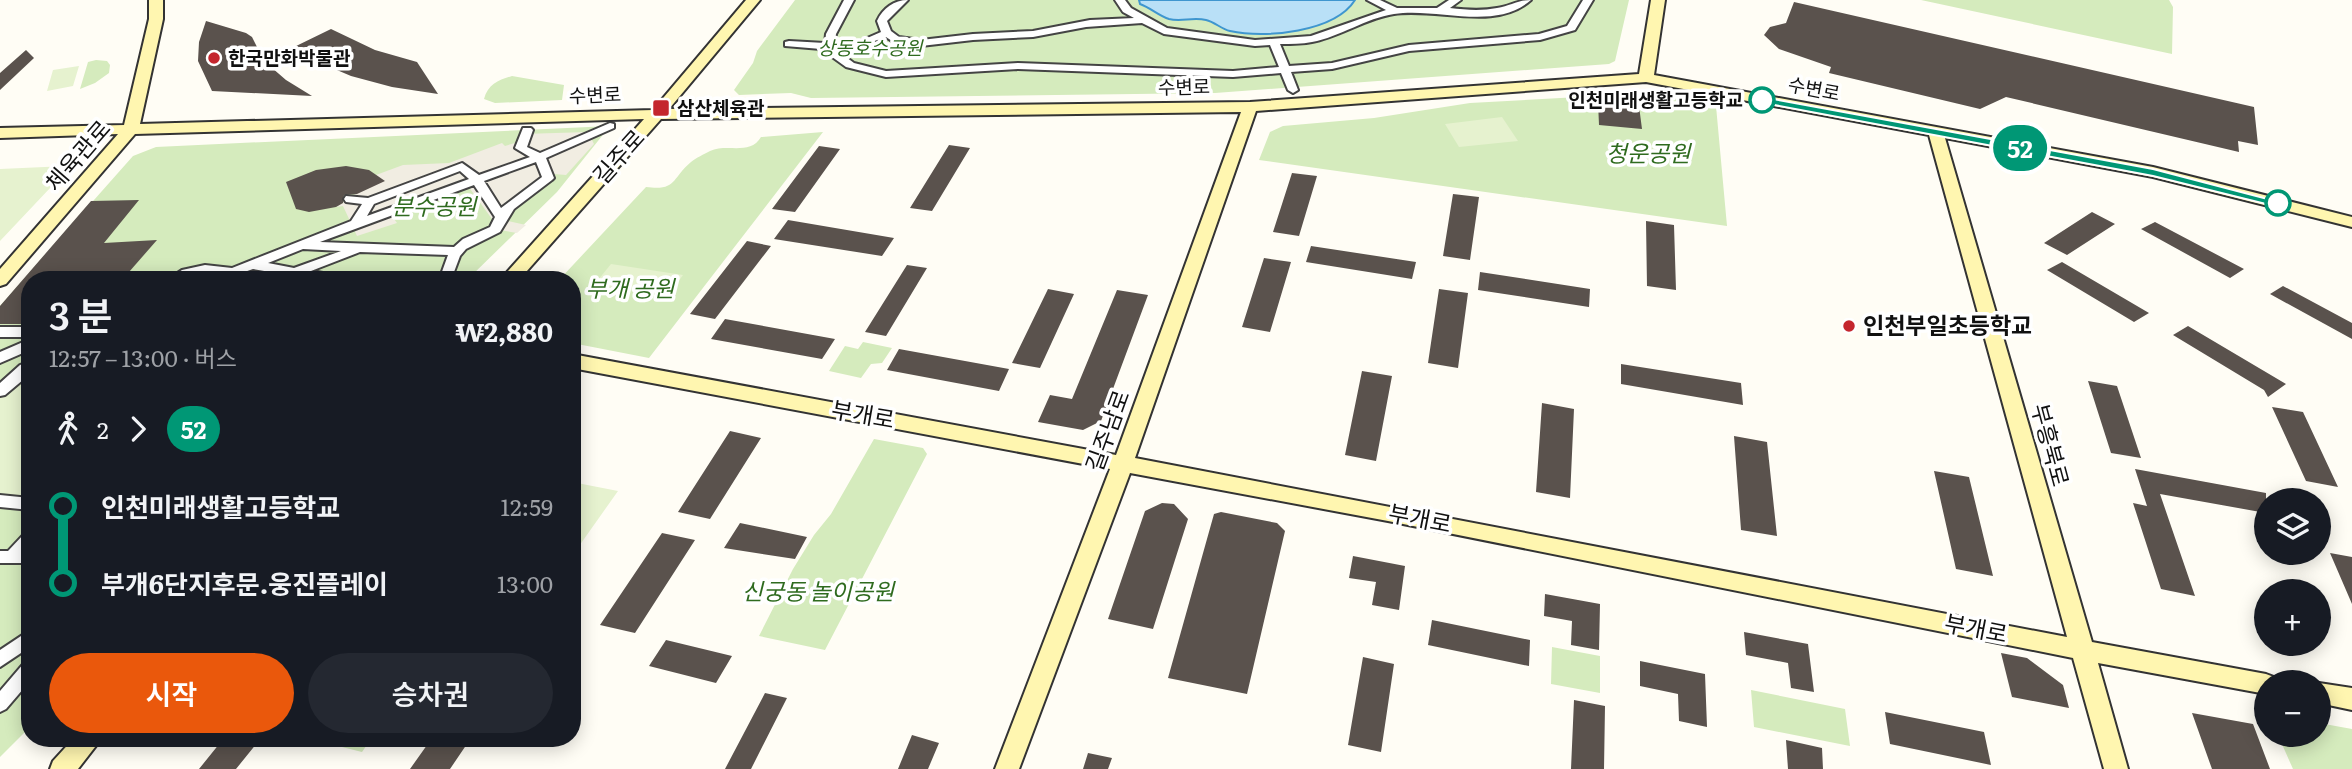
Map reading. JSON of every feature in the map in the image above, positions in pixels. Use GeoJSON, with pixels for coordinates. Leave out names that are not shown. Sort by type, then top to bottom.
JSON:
{"type":"FeatureCollection","features":[{"type":"Feature","properties":{"kind":"street","name":"체육관로"},"geometry":{"type":"LineString","coordinates":[[0,280],[131,129],[156,19],[156,0]]}},
{"type":"Feature","properties":{"kind":"street","name":"길주로"},"geometry":{"type":"LineString","coordinates":[[517,271],[657,114],[752,0]]}},
{"type":"Feature","properties":{"kind":"street"},"geometry":{"type":"LineString","coordinates":[[829,48],[831,34],[849,0]]}},
{"type":"Feature","properties":{"kind":"street"},"geometry":{"type":"LineString","coordinates":[[903,0],[885,15],[882,21],[887,33],[896,40],[922,43],[972,37],[1001,38],[1057,31],[1090,23],[1130,23],[1143,19]]}},
{"type":"Feature","properties":{"kind":"street"},"geometry":{"type":"LineString","coordinates":[[1120,0],[1128,10],[1164,31],[1197,33],[1247,43],[1312,39],[1395,11],[1486,13],[1512,8],[1526,0]]}},
{"type":"Feature","properties":{"kind":"street"},"geometry":{"type":"LineString","coordinates":[[1372,0],[1395,11]]}},
{"type":"Feature","properties":{"kind":"street"},"geometry":{"type":"LineString","coordinates":[[1441,10],[1456,0]]}},
{"type":"Feature","properties":{"kind":"street"},"geometry":{"type":"LineString","coordinates":[[789,44],[829,48],[840,60],[850,65],[886,74],[1018,66],[1233,74],[1332,66],[1409,48],[1540,37],[1571,28],[1588,0]]}},
{"type":"Feature","properties":{"kind":"street"},"geometry":{"type":"LineString","coordinates":[[1646,78],[1658,0]]}},
{"type":"Feature","properties":{"kind":"street"},"geometry":{"type":"LineString","coordinates":[[863,42],[887,33]]}},
{"type":"Feature","properties":{"kind":"street"},"geometry":{"type":"LineString","coordinates":[[1274,42],[1293,90]]}},
{"type":"Feature","properties":{"kind":"street","name":"수변로"},"geometry":{"type":"LineString","coordinates":[[0,133],[657,114],[1250,107],[1646,78],[2153,173],[2352,222]]}},
{"type":"Feature","properties":{"kind":"street","name":"길주남로"},"geometry":{"type":"LineString","coordinates":[[1007,769],[1123,464],[1250,107]]}},
{"type":"Feature","properties":{"kind":"street"},"geometry":{"type":"LineString","coordinates":[[235,271],[540,157],[610,126]]}},
{"type":"Feature","properties":{"kind":"street"},"geometry":{"type":"LineString","coordinates":[[489,235],[524,194],[548,178],[540,157],[521,148],[527,130]]}},
{"type":"Feature","properties":{"kind":"street","name":"부흥북로"},"geometry":{"type":"LineString","coordinates":[[1936,133],[2116,769]]}},
{"type":"Feature","properties":{"kind":"street"},"geometry":{"type":"LineString","coordinates":[[350,199],[369,202],[462,166],[477,180],[502,217]]}},
{"type":"Feature","properties":{"kind":"street"},"geometry":{"type":"LineString","coordinates":[[356,224],[369,202]]}},
{"type":"Feature","properties":{"kind":"street"},"geometry":{"type":"LineString","coordinates":[[299,246],[456,251],[475,239],[489,235],[509,237]]}},
{"type":"Feature","properties":{"kind":"street"},"geometry":{"type":"LineString","coordinates":[[298,271],[362,248]]}},
{"type":"Feature","properties":{"kind":"street"},"geometry":{"type":"LineString","coordinates":[[448,271],[456,251]]}},
{"type":"Feature","properties":{"kind":"street"},"geometry":{"type":"LineString","coordinates":[[250,264],[289,271]]}},
{"type":"Feature","properties":{"kind":"street"},"geometry":{"type":"LineString","coordinates":[[193,271],[224,271]]}},
{"type":"Feature","properties":{"kind":"street"},"geometry":{"type":"LineString","coordinates":[[0,332],[21,332]]}},
{"type":"Feature","properties":{"kind":"street"},"geometry":{"type":"LineString","coordinates":[[0,358],[21,348]]}},
{"type":"Feature","properties":{"kind":"street","name":"부개로"},"geometry":{"type":"LineString","coordinates":[[581,363],[1388,513],[2254,682]]}},
{"type":"Feature","properties":{"kind":"street"},"geometry":{"type":"LineString","coordinates":[[0,391],[21,373]]}},
{"type":"Feature","properties":{"kind":"street"},"geometry":{"type":"LineString","coordinates":[[0,502],[21,503]]}},
{"type":"Feature","properties":{"kind":"street"},"geometry":{"type":"LineString","coordinates":[[6,557],[21,545]]}},
{"type":"Feature","properties":{"kind":"street"},"geometry":{"type":"LineString","coordinates":[[0,660],[21,644]]}},
{"type":"Feature","properties":{"kind":"street"},"geometry":{"type":"LineString","coordinates":[[0,704],[21,679]]}},
{"type":"Feature","properties":{"kind":"street"},"geometry":{"type":"LineString","coordinates":[[2331,695],[2352,699]]}},
{"type":"Feature","properties":{"kind":"street"},"geometry":{"type":"LineString","coordinates":[[62,769],[82,747]]}},
{"type":"Feature","properties":{"kind":"green space","name":"상동호수공원"},"geometry":{"type":"Polygon","coordinates":[[[795,0],[1629,0],[1615,61],[1609,64],[1215,93],[811,98],[791,93],[739,95],[734,90],[753,63],[757,51],[795,0]]]}},
{"type":"Feature","properties":{"kind":"green space"},"geometry":{"type":"Polygon","coordinates":[[[1921,0],[2169,0],[2173,7],[2172,54],[1921,0]]]}},
{"type":"Feature","properties":{"kind":"green space"},"geometry":{"type":"Polygon","coordinates":[[[107,61],[110,65],[109,73],[80,89],[88,62],[107,61]]]}},
{"type":"Feature","properties":{"kind":"green space"},"geometry":{"type":"Polygon","coordinates":[[[79,66],[73,86],[47,91],[53,70],[79,66]]]}},
{"type":"Feature","properties":{"kind":"green space"},"geometry":{"type":"Polygon","coordinates":[[[512,76],[564,85],[562,100],[495,103],[484,99],[491,86],[512,76]]]}},
{"type":"Feature","properties":{"kind":"green space","name":"청운공원"},"geometry":{"type":"Polygon","coordinates":[[[1652,93],[1716,106],[1727,226],[1259,160],[1270,132],[1283,126],[1374,118],[1470,103],[1652,93]]]}},
{"type":"Feature","properties":{"kind":"green space"},"geometry":{"type":"Polygon","coordinates":[[[1502,117],[1518,141],[1459,147],[1445,124],[1502,117]]]}},
{"type":"Feature","properties":{"kind":"green space","name":"분수공원"},"geometry":{"type":"Polygon","coordinates":[[[610,126],[557,192],[476,271],[31,271],[133,156],[156,147],[610,126]]]}},
{"type":"Feature","properties":{"kind":"green space","name":"부개 공원"},"geometry":{"type":"Polygon","coordinates":[[[823,132],[649,358],[581,345],[581,271],[567,271],[646,187],[669,185],[691,162],[705,153],[717,149],[745,148],[756,143],[761,137],[823,132]]]}},
{"type":"Feature","properties":{"kind":"green space"},"geometry":{"type":"Polygon","coordinates":[[[67,166],[68,169],[0,241],[0,169],[67,166]]]}},
{"type":"Feature","properties":{"kind":"green space"},"geometry":{"type":"Polygon","coordinates":[[[611,264],[683,275],[668,296],[594,285],[611,264]]]}},
{"type":"Feature","properties":{"kind":"green space","name":"분수공원"},"geometry":{"type":"Polygon","coordinates":[[[21,282],[21,736],[0,757],[0,306],[21,282]]]}},
{"type":"Feature","properties":{"kind":"green space"},"geometry":{"type":"Polygon","coordinates":[[[863,342],[892,348],[882,363],[871,364],[861,378],[829,371],[845,346],[858,349],[863,342]]]}},
{"type":"Feature","properties":{"kind":"green space"},"geometry":{"type":"Polygon","coordinates":[[[21,378],[21,500],[0,498],[0,394],[21,378]]]}},
{"type":"Feature","properties":{"kind":"green space","name":"신궁동 놀이공원"},"geometry":{"type":"Polygon","coordinates":[[[874,439],[923,448],[927,454],[825,650],[759,636],[793,569],[831,514],[874,439]]]}},
{"type":"Feature","properties":{"kind":"green space"},"geometry":{"type":"Polygon","coordinates":[[[581,484],[618,491],[581,543],[581,484]]]}},
{"type":"Feature","properties":{"kind":"green space"},"geometry":{"type":"Polygon","coordinates":[[[1552,647],[1600,656],[1600,693],[1551,684],[1552,647]]]}},
{"type":"Feature","properties":{"kind":"green space"},"geometry":{"type":"Polygon","coordinates":[[[1751,690],[1845,709],[1850,746],[1754,727],[1751,690]]]}},
{"type":"Feature","properties":{"kind":"green space"},"geometry":{"type":"Polygon","coordinates":[[[2331,725],[2352,729],[2352,769],[2293,769],[2283,747],[2331,747],[2331,725]]]}},
{"type":"Feature","properties":{"kind":"green space"},"geometry":{"type":"Polygon","coordinates":[[[342,747],[365,747],[362,752],[342,747]]]}},
{"type":"Feature","properties":{"kind":"shaded area"},"geometry":{"type":"Polygon","coordinates":[[[588,132],[594,144],[566,175],[554,174],[503,220],[526,225],[517,233],[500,230],[468,186],[391,215],[397,223],[357,236],[343,206],[336,207],[360,191],[384,181],[376,175],[403,165],[449,163],[502,143],[505,146],[518,142],[523,134],[588,132]]]}},
{"type":"Feature","properties":{"kind":"water"},"geometry":{"type":"Polygon","coordinates":[[[1139,0],[1355,0],[1345,11],[1316,26],[1298,31],[1261,34],[1230,31],[1206,20],[1169,19],[1140,4],[1139,0]]]}},
{"type":"Feature","properties":{"kind":"building"},"geometry":{"type":"Polygon","coordinates":[[[1794,2],[2254,107],[2258,145],[2238,141],[2239,152],[2006,97],[1980,109],[1829,73],[1831,67],[1779,49],[1764,35],[1770,27],[1786,23],[1794,2]]]}},
{"type":"Feature","properties":{"kind":"building","name":"한국만화박물관"},"geometry":{"type":"Polygon","coordinates":[[[206,21],[252,37],[264,61],[286,80],[312,96],[212,91],[198,61],[199,42],[206,21]]]}},
{"type":"Feature","properties":{"kind":"building"},"geometry":{"type":"Polygon","coordinates":[[[331,29],[375,50],[417,62],[438,94],[392,87],[351,76],[292,48],[331,29]]]}},
{"type":"Feature","properties":{"kind":"building"},"geometry":{"type":"Polygon","coordinates":[[[26,50],[34,58],[0,90],[0,73],[26,50]]]}},
{"type":"Feature","properties":{"kind":"building"},"geometry":{"type":"Polygon","coordinates":[[[1598,102],[1639,106],[1642,129],[1599,125],[1598,102]]]}},
{"type":"Feature","properties":{"kind":"building"},"geometry":{"type":"Polygon","coordinates":[[[949,145],[970,148],[932,211],[910,208],[949,145]]]}},
{"type":"Feature","properties":{"kind":"building"},"geometry":{"type":"Polygon","coordinates":[[[819,146],[840,149],[795,212],[772,209],[819,146]]]}},
{"type":"Feature","properties":{"kind":"building"},"geometry":{"type":"Polygon","coordinates":[[[346,166],[369,170],[385,181],[357,194],[344,195],[343,203],[336,207],[309,212],[296,209],[286,182],[316,170],[346,166]]]}},
{"type":"Feature","properties":{"kind":"building"},"geometry":{"type":"Polygon","coordinates":[[[1292,173],[1317,176],[1299,236],[1273,232],[1292,173]]]}},
{"type":"Feature","properties":{"kind":"building"},"geometry":{"type":"Polygon","coordinates":[[[1453,194],[1479,197],[1470,260],[1443,256],[1453,194]]]}},
{"type":"Feature","properties":{"kind":"building"},"geometry":{"type":"Polygon","coordinates":[[[139,200],[104,243],[157,240],[130,271],[30,271],[91,201],[139,200]]]}},
{"type":"Feature","properties":{"kind":"building"},"geometry":{"type":"Polygon","coordinates":[[[2092,212],[2115,224],[2067,255],[2044,243],[2092,212]]]}},
{"type":"Feature","properties":{"kind":"building"},"geometry":{"type":"Polygon","coordinates":[[[788,220],[894,238],[882,256],[774,239],[788,220]]]}},
{"type":"Feature","properties":{"kind":"building"},"geometry":{"type":"Polygon","coordinates":[[[1646,221],[1674,225],[1676,290],[1647,286],[1646,221]]]}},
{"type":"Feature","properties":{"kind":"building"},"geometry":{"type":"Polygon","coordinates":[[[2155,222],[2244,269],[2230,278],[2141,229],[2155,222]]]}},
{"type":"Feature","properties":{"kind":"building"},"geometry":{"type":"Polygon","coordinates":[[[747,241],[771,246],[715,319],[690,314],[747,241]]]}},
{"type":"Feature","properties":{"kind":"building"},"geometry":{"type":"Polygon","coordinates":[[[1311,246],[1416,262],[1412,279],[1306,262],[1311,246]]]}},
{"type":"Feature","properties":{"kind":"building"},"geometry":{"type":"Polygon","coordinates":[[[1264,258],[1291,262],[1270,332],[1242,327],[1264,258]]]}},
{"type":"Feature","properties":{"kind":"building"},"geometry":{"type":"Polygon","coordinates":[[[2062,262],[2149,313],[2134,322],[2047,270],[2062,262]]]}},
{"type":"Feature","properties":{"kind":"building"},"geometry":{"type":"Polygon","coordinates":[[[907,265],[927,268],[886,336],[865,332],[907,265]]]}},
{"type":"Feature","properties":{"kind":"building"},"geometry":{"type":"Polygon","coordinates":[[[1480,272],[1590,289],[1589,307],[1478,290],[1480,272]]]}},
{"type":"Feature","properties":{"kind":"building"},"geometry":{"type":"Polygon","coordinates":[[[21,282],[21,324],[0,324],[0,306],[21,282]]]}},
{"type":"Feature","properties":{"kind":"building"},"geometry":{"type":"Polygon","coordinates":[[[2283,286],[2352,323],[2352,339],[2270,294],[2283,286]]]}},
{"type":"Feature","properties":{"kind":"building"},"geometry":{"type":"Polygon","coordinates":[[[1048,289],[1074,294],[1040,368],[1012,363],[1048,289]]]}},
{"type":"Feature","properties":{"kind":"building"},"geometry":{"type":"Polygon","coordinates":[[[1439,289],[1468,293],[1458,368],[1428,363],[1439,289]]]}},
{"type":"Feature","properties":{"kind":"building"},"geometry":{"type":"Polygon","coordinates":[[[1117,290],[1148,295],[1101,421],[1083,430],[1038,422],[1050,395],[1072,399],[1117,290]]]}},
{"type":"Feature","properties":{"kind":"building"},"geometry":{"type":"Polygon","coordinates":[[[725,319],[835,339],[822,359],[711,339],[725,319]]]}},
{"type":"Feature","properties":{"kind":"building"},"geometry":{"type":"Polygon","coordinates":[[[2188,326],[2286,384],[2268,397],[2264,390],[2173,335],[2188,326]]]}},
{"type":"Feature","properties":{"kind":"building"},"geometry":{"type":"Polygon","coordinates":[[[899,349],[1009,369],[999,391],[887,370],[899,349]]]}},
{"type":"Feature","properties":{"kind":"building"},"geometry":{"type":"Polygon","coordinates":[[[1621,364],[1741,383],[1743,405],[1621,384],[1621,364]]]}},
{"type":"Feature","properties":{"kind":"building"},"geometry":{"type":"Polygon","coordinates":[[[1362,371],[1392,376],[1376,461],[1345,455],[1362,371]]]}},
{"type":"Feature","properties":{"kind":"building"},"geometry":{"type":"Polygon","coordinates":[[[2088,381],[2117,386],[2141,458],[2111,453],[2088,381]]]}},
{"type":"Feature","properties":{"kind":"building"},"geometry":{"type":"Polygon","coordinates":[[[1542,403],[1574,409],[1570,498],[1536,492],[1542,403]]]}},
{"type":"Feature","properties":{"kind":"building"},"geometry":{"type":"Polygon","coordinates":[[[2272,407],[2303,412],[2338,487],[2306,481],[2272,407]]]}},
{"type":"Feature","properties":{"kind":"building"},"geometry":{"type":"Polygon","coordinates":[[[730,431],[761,438],[710,519],[678,512],[730,431]]]}},
{"type":"Feature","properties":{"kind":"building"},"geometry":{"type":"Polygon","coordinates":[[[1734,436],[1767,442],[1777,536],[1741,530],[1734,436]]]}},
{"type":"Feature","properties":{"kind":"building"},"geometry":{"type":"Polygon","coordinates":[[[2135,469],[2254,491],[2254,511],[2160,494],[2195,596],[2161,589],[2133,503],[2147,506],[2135,469]]]}},
{"type":"Feature","properties":{"kind":"building"},"geometry":{"type":"Polygon","coordinates":[[[1934,471],[1969,477],[1993,576],[1956,569],[1934,471]]]}},
{"type":"Feature","properties":{"kind":"building"},"geometry":{"type":"Polygon","coordinates":[[[1162,503],[1174,504],[1188,519],[1153,629],[1108,619],[1145,511],[1162,503]]]}},
{"type":"Feature","properties":{"kind":"building"},"geometry":{"type":"Polygon","coordinates":[[[1221,512],[1277,523],[1285,531],[1247,694],[1168,678],[1214,514],[1221,512]]]}},
{"type":"Feature","properties":{"kind":"building"},"geometry":{"type":"Polygon","coordinates":[[[740,523],[807,537],[795,559],[724,548],[740,523]]]}},
{"type":"Feature","properties":{"kind":"building"},"geometry":{"type":"Polygon","coordinates":[[[662,533],[695,540],[635,633],[600,625],[662,533]]]}},
{"type":"Feature","properties":{"kind":"building"},"geometry":{"type":"Polygon","coordinates":[[[2331,553],[2352,557],[2352,604],[2331,555],[2331,553]]]}},
{"type":"Feature","properties":{"kind":"building"},"geometry":{"type":"Polygon","coordinates":[[[1353,556],[1405,566],[1399,610],[1372,605],[1376,582],[1349,578],[1353,556]]]}},
{"type":"Feature","properties":{"kind":"building"},"geometry":{"type":"Polygon","coordinates":[[[1545,594],[1600,604],[1599,650],[1571,645],[1572,621],[1544,616],[1545,594]]]}},
{"type":"Feature","properties":{"kind":"building"},"geometry":{"type":"Polygon","coordinates":[[[1432,620],[1530,640],[1529,666],[1428,645],[1432,620]]]}},
{"type":"Feature","properties":{"kind":"building"},"geometry":{"type":"Polygon","coordinates":[[[1744,632],[1808,644],[1814,692],[1791,688],[1788,663],[1746,655],[1744,632]]]}},
{"type":"Feature","properties":{"kind":"building"},"geometry":{"type":"Polygon","coordinates":[[[666,640],[732,656],[716,683],[649,666],[666,640]]]}},
{"type":"Feature","properties":{"kind":"building"},"geometry":{"type":"Polygon","coordinates":[[[2001,653],[2027,658],[2063,685],[2069,708],[2012,697],[2001,653]]]}},
{"type":"Feature","properties":{"kind":"building"},"geometry":{"type":"Polygon","coordinates":[[[1363,657],[1394,664],[1381,752],[1348,745],[1363,657]]]}},
{"type":"Feature","properties":{"kind":"building"},"geometry":{"type":"Polygon","coordinates":[[[1640,661],[1705,674],[1707,727],[1679,721],[1678,694],[1640,686],[1640,661]]]}},
{"type":"Feature","properties":{"kind":"building"},"geometry":{"type":"Polygon","coordinates":[[[765,693],[787,698],[751,769],[725,769],[765,693]]]}},
{"type":"Feature","properties":{"kind":"building"},"geometry":{"type":"Polygon","coordinates":[[[1574,700],[1605,706],[1604,769],[1571,769],[1574,700]]]}},
{"type":"Feature","properties":{"kind":"building"},"geometry":{"type":"Polygon","coordinates":[[[1885,712],[1984,732],[1991,765],[1890,744],[1885,712]]]}},
{"type":"Feature","properties":{"kind":"building"},"geometry":{"type":"Polygon","coordinates":[[[2192,713],[2253,724],[2254,747],[2262,747],[2270,769],[2212,769],[2192,713]]]}},
{"type":"Feature","properties":{"kind":"building"},"geometry":{"type":"Polygon","coordinates":[[[912,735],[939,743],[928,769],[898,769],[912,735]]]}},
{"type":"Feature","properties":{"kind":"building"},"geometry":{"type":"Polygon","coordinates":[[[1786,740],[1822,748],[1823,769],[1788,769],[1786,740]]]}},
{"type":"Feature","properties":{"kind":"building"},"geometry":{"type":"Polygon","coordinates":[[[217,747],[254,747],[236,769],[199,769],[217,747]]]}},
{"type":"Feature","properties":{"kind":"building"},"geometry":{"type":"Polygon","coordinates":[[[426,747],[465,747],[450,769],[410,769],[426,747]]]}},
{"type":"Feature","properties":{"kind":"building"},"geometry":{"type":"Polygon","coordinates":[[[1088,753],[1112,758],[1108,769],[1083,769],[1088,753]]]}},
{"type":"Feature","properties":{"kind":"bus line","name":"52"},"geometry":{"type":"LineString","coordinates":[[1762,100],[2153,173],[2278,203]]}},
{"type":"Feature","properties":{"kind":"place","name":"한국만화박물관"},"geometry":{"type":"Point","coordinates":[214,58]}},
{"type":"Feature","properties":{"kind":"place","name":"인천미래생활고등학교"},"geometry":{"type":"Point","coordinates":[1762,100]}},
{"type":"Feature","properties":{"kind":"place","name":"삼산체육관"},"geometry":{"type":"Point","coordinates":[661,108]}},
{"type":"Feature","properties":{"kind":"place","name":"인천부일초등학교"},"geometry":{"type":"Point","coordinates":[1849,326]}}]}
